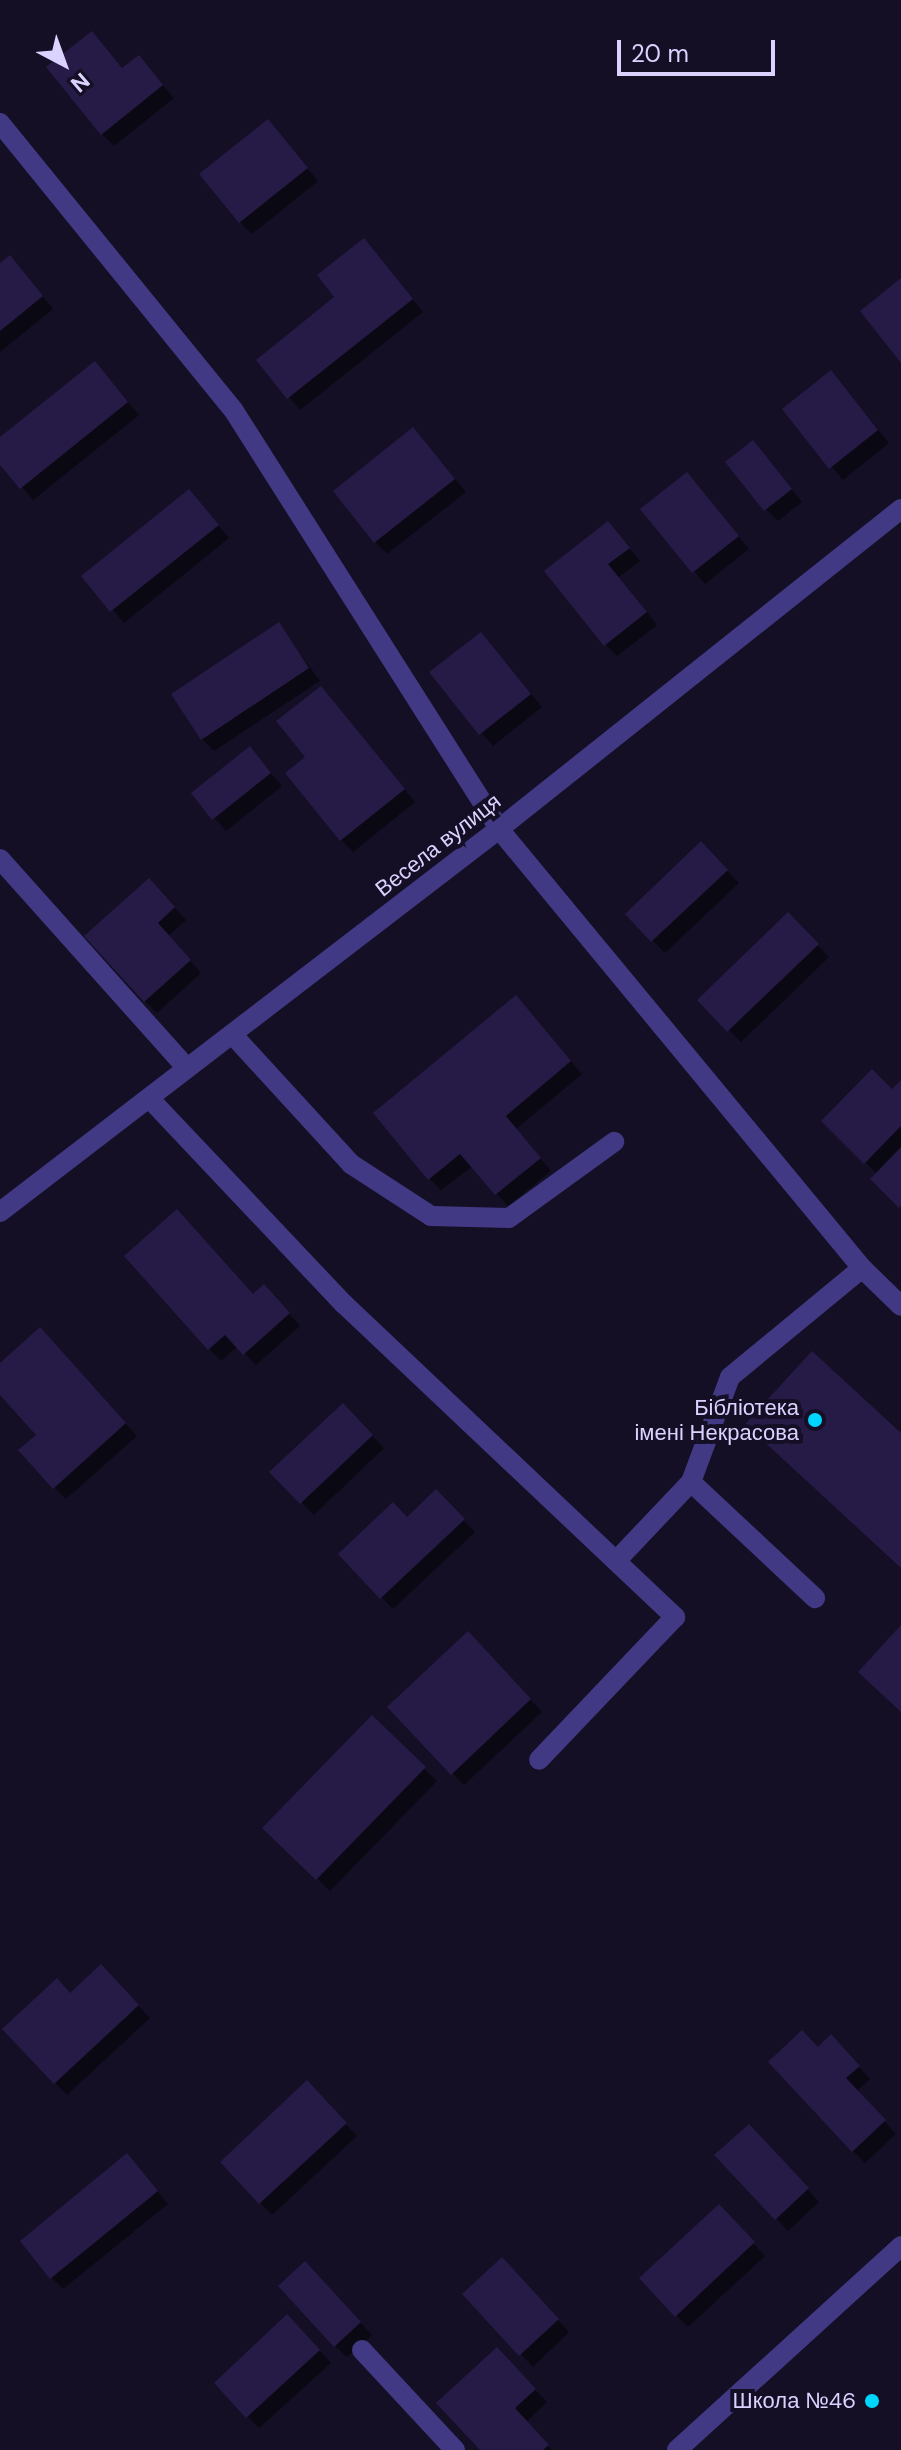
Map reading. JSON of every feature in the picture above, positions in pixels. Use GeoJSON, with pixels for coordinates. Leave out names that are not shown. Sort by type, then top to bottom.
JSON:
{"type":"FeatureCollection","features":[{"type":"Feature","properties":{"kind":"street"},"geometry":{"type":"LineString","coordinates":[[0,123],[234,411],[499,829],[862,1268],[901,1306]]}},
{"type":"Feature","properties":{"kind":"street","name":"Весела вулиця"},"geometry":{"type":"LineString","coordinates":[[0,1212],[499,829],[901,509]]}},
{"type":"Feature","properties":{"kind":"street"},"geometry":{"type":"LineString","coordinates":[[0,859],[187,1068]]}},
{"type":"Feature","properties":{"kind":"street"},"geometry":{"type":"LineString","coordinates":[[232,1034],[351,1164],[431,1216],[509,1218],[614,1142]]}},
{"type":"Feature","properties":{"kind":"street"},"geometry":{"type":"LineString","coordinates":[[149,1098],[344,1304],[675,1617],[539,1760]]}},
{"type":"Feature","properties":{"kind":"street"},"geometry":{"type":"LineString","coordinates":[[616,1561],[691,1482],[730,1377],[862,1268]]}},
{"type":"Feature","properties":{"kind":"street"},"geometry":{"type":"LineString","coordinates":[[691,1482],[815,1598]]}},
{"type":"Feature","properties":{"kind":"street"},"geometry":{"type":"LineString","coordinates":[[677,2450],[901,2246]]}},
{"type":"Feature","properties":{"kind":"street"},"geometry":{"type":"LineString","coordinates":[[362,2350],[455,2450]]}},
{"type":"Feature","properties":{"kind":"building"},"geometry":{"type":"Polygon","coordinates":[[[92,31],[122,68],[139,55],[163,85],[101,135],[46,67],[92,31]]]}},
{"type":"Feature","properties":{"kind":"building"},"geometry":{"type":"Polygon","coordinates":[[[268,119],[308,168],[239,223],[199,174],[268,119]]]}},
{"type":"Feature","properties":{"kind":"building"},"geometry":{"type":"Polygon","coordinates":[[[364,238],[413,299],[287,399],[256,360],[334,297],[317,275],[364,238]]]}},
{"type":"Feature","properties":{"kind":"building"},"geometry":{"type":"Polygon","coordinates":[[[10,255],[43,296],[0,331],[0,263],[10,255]]]}},
{"type":"Feature","properties":{"kind":"building"},"geometry":{"type":"Polygon","coordinates":[[[901,278],[901,363],[860,311],[901,278]]]}},
{"type":"Feature","properties":{"kind":"building"},"geometry":{"type":"Polygon","coordinates":[[[95,361],[128,402],[20,489],[0,465],[0,437],[95,361]]]}},
{"type":"Feature","properties":{"kind":"building"},"geometry":{"type":"Polygon","coordinates":[[[831,370],[878,430],[829,469],[782,409],[831,370]]]}},
{"type":"Feature","properties":{"kind":"building"},"geometry":{"type":"Polygon","coordinates":[[[413,427],[455,479],[374,543],[333,491],[413,427]]]}},
{"type":"Feature","properties":{"kind":"building"},"geometry":{"type":"Polygon","coordinates":[[[753,440],[792,489],[764,511],[725,462],[753,440]]]}},
{"type":"Feature","properties":{"kind":"building"},"geometry":{"type":"Polygon","coordinates":[[[687,472],[739,536],[692,573],[640,509],[687,472]]]}},
{"type":"Feature","properties":{"kind":"building"},"geometry":{"type":"Polygon","coordinates":[[[189,489],[219,525],[110,612],[81,576],[189,489]]]}},
{"type":"Feature","properties":{"kind":"building"},"geometry":{"type":"Polygon","coordinates":[[[608,521],[630,548],[608,564],[647,612],[604,646],[544,571],[608,521]]]}},
{"type":"Feature","properties":{"kind":"building"},"geometry":{"type":"Polygon","coordinates":[[[279,622],[309,668],[201,740],[171,694],[279,622]]]}},
{"type":"Feature","properties":{"kind":"building"},"geometry":{"type":"Polygon","coordinates":[[[481,632],[531,694],[479,735],[429,672],[481,632]]]}},
{"type":"Feature","properties":{"kind":"building"},"geometry":{"type":"Polygon","coordinates":[[[321,686],[405,789],[340,841],[285,773],[305,757],[276,721],[321,686]]]}},
{"type":"Feature","properties":{"kind":"building"},"geometry":{"type":"Polygon","coordinates":[[[250,746],[271,773],[212,820],[191,793],[250,746]]]}},
{"type":"Feature","properties":{"kind":"building"},"geometry":{"type":"Polygon","coordinates":[[[701,841],[728,870],[651,942],[625,914],[701,841]]]}},
{"type":"Feature","properties":{"kind":"building"},"geometry":{"type":"Polygon","coordinates":[[[149,878],[175,907],[158,923],[191,960],[144,1002],[84,936],[149,878]]]}},
{"type":"Feature","properties":{"kind":"building"},"geometry":{"type":"Polygon","coordinates":[[[788,912],[819,944],[727,1032],[697,1000],[788,912]]]}},
{"type":"Feature","properties":{"kind":"building"},"geometry":{"type":"Polygon","coordinates":[[[516,995],[571,1061],[506,1116],[541,1158],[495,1195],[460,1154],[428,1180],[373,1113],[516,995]]]}},
{"type":"Feature","properties":{"kind":"building"},"geometry":{"type":"Polygon","coordinates":[[[872,1069],[892,1089],[901,1080],[901,1126],[864,1164],[821,1121],[872,1069]]]}},
{"type":"Feature","properties":{"kind":"building"},"geometry":{"type":"Polygon","coordinates":[[[901,1147],[901,1206],[899,1208],[870,1179],[901,1147]]]}},
{"type":"Feature","properties":{"kind":"building"},"geometry":{"type":"Polygon","coordinates":[[[177,1209],[253,1294],[264,1284],[290,1313],[243,1355],[225,1335],[208,1350],[124,1256],[177,1209]]]}},
{"type":"Feature","properties":{"kind":"building"},"geometry":{"type":"Polygon","coordinates":[[[40,1327],[126,1423],[53,1489],[18,1450],[36,1435],[0,1395],[0,1363],[40,1327]]]}},
{"type":"Feature","properties":{"kind":"building"},"geometry":{"type":"Polygon","coordinates":[[[812,1351],[901,1433],[901,1568],[745,1424],[812,1351]]]}},
{"type":"Feature","properties":{"kind":"building"},"geometry":{"type":"Polygon","coordinates":[[[343,1403],[373,1435],[300,1504],[269,1472],[343,1403]]]}},
{"type":"Feature","properties":{"kind":"building"},"geometry":{"type":"Polygon","coordinates":[[[436,1489],[465,1519],[380,1599],[338,1554],[393,1502],[407,1517],[436,1489]]]}},
{"type":"Feature","properties":{"kind":"building"},"geometry":{"type":"Polygon","coordinates":[[[901,1625],[901,1712],[858,1672],[901,1625]]]}},
{"type":"Feature","properties":{"kind":"building"},"geometry":{"type":"Polygon","coordinates":[[[468,1631],[531,1699],[451,1775],[387,1707],[468,1631]]]}},
{"type":"Feature","properties":{"kind":"building"},"geometry":{"type":"Polygon","coordinates":[[[372,1715],[426,1767],[316,1880],[262,1828],[372,1715]]]}},
{"type":"Feature","properties":{"kind":"building"},"geometry":{"type":"Polygon","coordinates":[[[101,1964],[139,2005],[54,2084],[2,2029],[57,1978],[70,1993],[101,1964]]]}},
{"type":"Feature","properties":{"kind":"building"},"geometry":{"type":"Polygon","coordinates":[[[802,2030],[818,2047],[831,2034],[860,2066],[846,2078],[886,2120],[852,2152],[768,2062],[802,2030]]]}},
{"type":"Feature","properties":{"kind":"building"},"geometry":{"type":"Polygon","coordinates":[[[307,2080],[347,2123],[259,2204],[220,2162],[307,2080]]]}},
{"type":"Feature","properties":{"kind":"building"},"geometry":{"type":"Polygon","coordinates":[[[749,2124],[809,2188],[775,2220],[714,2155],[749,2124]]]}},
{"type":"Feature","properties":{"kind":"building"},"geometry":{"type":"Polygon","coordinates":[[[127,2153],[158,2191],[50,2279],[20,2241],[127,2153]]]}},
{"type":"Feature","properties":{"kind":"building"},"geometry":{"type":"Polygon","coordinates":[[[719,2204],[755,2242],[675,2317],[639,2278],[719,2204]]]}},
{"type":"Feature","properties":{"kind":"building"},"geometry":{"type":"Polygon","coordinates":[[[502,2257],[559,2319],[519,2356],[462,2294],[502,2257]]]}},
{"type":"Feature","properties":{"kind":"building"},"geometry":{"type":"Polygon","coordinates":[[[305,2261],[361,2322],[334,2347],[278,2286],[305,2261]]]}},
{"type":"Feature","properties":{"kind":"building"},"geometry":{"type":"Polygon","coordinates":[[[287,2314],[320,2350],[246,2418],[214,2383],[287,2314]]]}},
{"type":"Feature","properties":{"kind":"building"},"geometry":{"type":"Polygon","coordinates":[[[497,2347],[536,2389],[515,2408],[549,2445],[543,2450],[480,2450],[436,2403],[497,2347]]]}},
{"type":"Feature","properties":{"kind":"place","name":"Бібліотека імені Некрасова"},"geometry":{"type":"Point","coordinates":[815,1420]}},
{"type":"Feature","properties":{"kind":"place","name":"Школа №46"},"geometry":{"type":"Point","coordinates":[872,2401]}}]}
